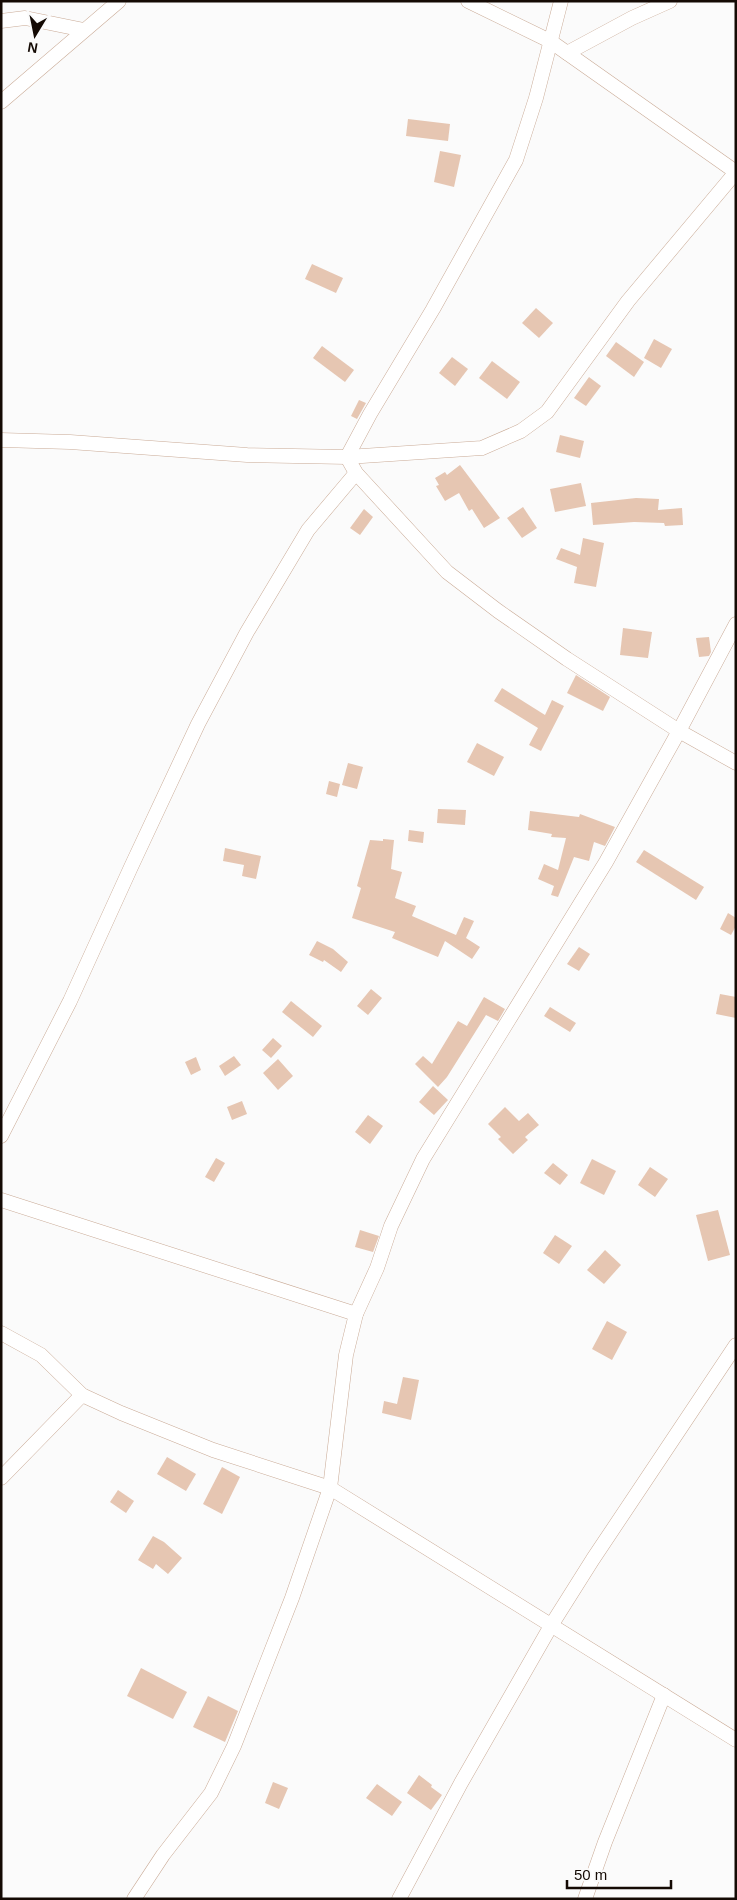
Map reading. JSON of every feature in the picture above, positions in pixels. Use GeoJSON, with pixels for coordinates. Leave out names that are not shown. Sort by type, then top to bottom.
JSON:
{"type":"FeatureCollection","features":[{"type":"Feature","properties":{"kind":"street"},"geometry":{"type":"LineString","coordinates":[[1,102],[119,1]]}},
{"type":"Feature","properties":{"kind":"street"},"geometry":{"type":"LineString","coordinates":[[1,440],[70,442],[247,455],[347,457],[482,448],[521,431],[547,412],[628,301],[736,172],[550,41],[468,1]]}},
{"type":"Feature","properties":{"kind":"street"},"geometry":{"type":"LineString","coordinates":[[347,457],[370,414],[433,309],[516,160],[536,98],[561,1]]}},
{"type":"Feature","properties":{"kind":"street"},"geometry":{"type":"LineString","coordinates":[[567,54],[632,18],[670,1]]}},
{"type":"Feature","properties":{"kind":"street"},"geometry":{"type":"LineString","coordinates":[[1,21],[25,18],[84,30]]}},
{"type":"Feature","properties":{"kind":"street"},"geometry":{"type":"LineString","coordinates":[[347,457],[356,473],[447,572],[567,660],[679,731],[736,763]]}},
{"type":"Feature","properties":{"kind":"street"},"geometry":{"type":"LineString","coordinates":[[1,1136],[70,1001],[130,867],[207,707],[247,632],[308,530],[356,473]]}},
{"type":"Feature","properties":{"kind":"street"},"geometry":{"type":"LineString","coordinates":[[134,1899],[163,1855],[211,1793],[234,1746],[292,1598],[330,1488],[346,1355],[356,1314],[377,1268],[391,1226],[423,1160],[606,862],[736,624]]}},
{"type":"Feature","properties":{"kind":"street"},"geometry":{"type":"LineString","coordinates":[[1,1200],[356,1314]]}},
{"type":"Feature","properties":{"kind":"street"},"geometry":{"type":"LineString","coordinates":[[1,1333],[41,1355],[82,1395],[212,1450],[330,1488],[552,1624],[736,1740]]}},
{"type":"Feature","properties":{"kind":"street"},"geometry":{"type":"LineString","coordinates":[[399,1899],[461,1783],[552,1624],[736,1344]]}},
{"type":"Feature","properties":{"kind":"street"},"geometry":{"type":"LineString","coordinates":[[1,1478],[82,1395]]}},
{"type":"Feature","properties":{"kind":"street"},"geometry":{"type":"LineString","coordinates":[[585,1899],[605,1842],[664,1695]]}},
{"type":"Feature","properties":{"kind":"building"},"geometry":{"type":"Polygon","coordinates":[[[408,119],[450,124],[448,141],[406,136],[408,119]]]}},
{"type":"Feature","properties":{"kind":"building"},"geometry":{"type":"Polygon","coordinates":[[[440,151],[461,155],[454,187],[434,182],[440,151]]]}},
{"type":"Feature","properties":{"kind":"building"},"geometry":{"type":"Polygon","coordinates":[[[312,264],[343,278],[336,293],[305,279],[312,264]]]}},
{"type":"Feature","properties":{"kind":"building"},"geometry":{"type":"Polygon","coordinates":[[[536,308],[553,323],[539,338],[522,323],[536,308]]]}},
{"type":"Feature","properties":{"kind":"building"},"geometry":{"type":"Polygon","coordinates":[[[654,339],[672,349],[661,368],[644,358],[654,339]]]}},
{"type":"Feature","properties":{"kind":"building"},"geometry":{"type":"Polygon","coordinates":[[[616,342],[644,362],[634,377],[606,356],[616,342]]]}},
{"type":"Feature","properties":{"kind":"building"},"geometry":{"type":"Polygon","coordinates":[[[322,346],[354,370],[345,382],[313,358],[322,346]]]}},
{"type":"Feature","properties":{"kind":"building"},"geometry":{"type":"Polygon","coordinates":[[[452,357],[468,369],[455,386],[439,373],[452,357]]]}},
{"type":"Feature","properties":{"kind":"building"},"geometry":{"type":"Polygon","coordinates":[[[492,361],[520,382],[507,399],[479,378],[492,361]]]}},
{"type":"Feature","properties":{"kind":"building"},"geometry":{"type":"Polygon","coordinates":[[[589,377],[601,386],[586,406],[574,398],[589,377]]]}},
{"type":"Feature","properties":{"kind":"building"},"geometry":{"type":"Polygon","coordinates":[[[359,400],[366,403],[357,419],[351,416],[359,400]]]}},
{"type":"Feature","properties":{"kind":"building"},"geometry":{"type":"Polygon","coordinates":[[[560,435],[584,441],[580,458],[556,452],[560,435]]]}},
{"type":"Feature","properties":{"kind":"building"},"geometry":{"type":"Polygon","coordinates":[[[460,465],[500,518],[484,528],[472,509],[469,511],[459,493],[445,501],[436,486],[439,485],[435,478],[445,472],[447,475],[460,465]]]}},
{"type":"Feature","properties":{"kind":"building"},"geometry":{"type":"Polygon","coordinates":[[[581,483],[586,506],[555,512],[550,489],[581,483]]]}},
{"type":"Feature","properties":{"kind":"building"},"geometry":{"type":"Polygon","coordinates":[[[636,498],[659,499],[658,510],[682,508],[683,525],[665,526],[664,523],[634,522],[593,525],[591,503],[636,498]]]}},
{"type":"Feature","properties":{"kind":"building"},"geometry":{"type":"Polygon","coordinates":[[[523,507],[537,528],[522,538],[507,518],[523,507]]]}},
{"type":"Feature","properties":{"kind":"building"},"geometry":{"type":"Polygon","coordinates":[[[364,509],[373,517],[360,535],[350,528],[364,509]]]}},
{"type":"Feature","properties":{"kind":"building"},"geometry":{"type":"Polygon","coordinates":[[[583,538],[604,543],[596,587],[574,583],[577,567],[556,559],[561,548],[580,555],[583,538]]]}},
{"type":"Feature","properties":{"kind":"building"},"geometry":{"type":"Polygon","coordinates":[[[623,628],[652,632],[648,658],[620,655],[623,628]]]}},
{"type":"Feature","properties":{"kind":"building"},"geometry":{"type":"Polygon","coordinates":[[[709,637],[711,652],[709,656],[699,657],[696,638],[709,637]]]}},
{"type":"Feature","properties":{"kind":"building"},"geometry":{"type":"Polygon","coordinates":[[[576,675],[610,697],[603,711],[567,693],[576,675]]]}},
{"type":"Feature","properties":{"kind":"building"},"geometry":{"type":"Polygon","coordinates":[[[502,688],[545,715],[552,700],[564,706],[541,751],[529,745],[538,728],[494,701],[502,688]]]}},
{"type":"Feature","properties":{"kind":"building"},"geometry":{"type":"Polygon","coordinates":[[[477,743],[504,757],[494,776],[467,762],[477,743]]]}},
{"type":"Feature","properties":{"kind":"building"},"geometry":{"type":"Polygon","coordinates":[[[348,763],[363,767],[357,789],[342,785],[348,763]]]}},
{"type":"Feature","properties":{"kind":"building"},"geometry":{"type":"Polygon","coordinates":[[[329,781],[340,784],[337,797],[326,794],[329,781]]]}},
{"type":"Feature","properties":{"kind":"building"},"geometry":{"type":"Polygon","coordinates":[[[438,809],[466,810],[465,825],[437,823],[438,809]]]}},
{"type":"Feature","properties":{"kind":"building"},"geometry":{"type":"Polygon","coordinates":[[[530,811],[579,817],[580,814],[615,827],[605,846],[594,842],[589,861],[574,857],[558,897],[551,895],[554,886],[538,879],[544,864],[558,870],[566,838],[551,837],[552,834],[528,830],[530,811]]]}},
{"type":"Feature","properties":{"kind":"building"},"geometry":{"type":"Polygon","coordinates":[[[409,830],[424,832],[423,843],[408,841],[409,830]]]}},
{"type":"Feature","properties":{"kind":"building"},"geometry":{"type":"Polygon","coordinates":[[[383,839],[394,840],[391,869],[402,872],[395,898],[416,906],[412,916],[456,935],[464,917],[474,921],[466,938],[480,947],[472,959],[445,941],[438,957],[392,938],[395,932],[352,918],[361,888],[357,886],[370,840],[383,841],[383,839]]]}},
{"type":"Feature","properties":{"kind":"building"},"geometry":{"type":"Polygon","coordinates":[[[225,848],[261,856],[256,879],[242,876],[244,865],[223,861],[225,848]]]}},
{"type":"Feature","properties":{"kind":"building"},"geometry":{"type":"Polygon","coordinates":[[[644,850],[704,887],[696,900],[636,862],[644,850]]]}},
{"type":"Feature","properties":{"kind":"building"},"geometry":{"type":"Polygon","coordinates":[[[728,913],[736,918],[736,926],[731,935],[720,929],[728,913]]]}},
{"type":"Feature","properties":{"kind":"building"},"geometry":{"type":"Polygon","coordinates":[[[317,941],[333,949],[348,962],[341,972],[324,960],[323,962],[309,955],[317,941]]]}},
{"type":"Feature","properties":{"kind":"building"},"geometry":{"type":"Polygon","coordinates":[[[579,947],[590,954],[579,971],[567,964],[579,947]]]}},
{"type":"Feature","properties":{"kind":"building"},"geometry":{"type":"Polygon","coordinates":[[[371,989],[382,998],[368,1015],[357,1006],[371,989]]]}},
{"type":"Feature","properties":{"kind":"building"},"geometry":{"type":"Polygon","coordinates":[[[720,994],[736,997],[736,1018],[716,1014],[720,994]]]}},
{"type":"Feature","properties":{"kind":"building"},"geometry":{"type":"Polygon","coordinates":[[[484,997],[505,1009],[498,1021],[486,1015],[447,1077],[438,1087],[415,1064],[423,1056],[432,1064],[458,1021],[467,1026],[484,997]]]}},
{"type":"Feature","properties":{"kind":"building"},"geometry":{"type":"Polygon","coordinates":[[[291,1001],[322,1026],[313,1037],[282,1012],[291,1001]]]}},
{"type":"Feature","properties":{"kind":"building"},"geometry":{"type":"Polygon","coordinates":[[[550,1007],[576,1023],[570,1032],[544,1016],[550,1007]]]}},
{"type":"Feature","properties":{"kind":"building"},"geometry":{"type":"Polygon","coordinates":[[[273,1038],[282,1046],[271,1058],[262,1050],[273,1038]]]}},
{"type":"Feature","properties":{"kind":"building"},"geometry":{"type":"Polygon","coordinates":[[[234,1056],[241,1065],[225,1076],[219,1066],[234,1056]]]}},
{"type":"Feature","properties":{"kind":"building"},"geometry":{"type":"Polygon","coordinates":[[[196,1057],[201,1070],[191,1075],[185,1062],[196,1057]]]}},
{"type":"Feature","properties":{"kind":"building"},"geometry":{"type":"Polygon","coordinates":[[[278,1059],[293,1076],[278,1090],[263,1073],[278,1059]]]}},
{"type":"Feature","properties":{"kind":"building"},"geometry":{"type":"Polygon","coordinates":[[[433,1086],[448,1100],[434,1115],[419,1102],[433,1086]]]}},
{"type":"Feature","properties":{"kind":"building"},"geometry":{"type":"Polygon","coordinates":[[[242,1101],[247,1114],[232,1120],[227,1107],[242,1101]]]}},
{"type":"Feature","properties":{"kind":"building"},"geometry":{"type":"Polygon","coordinates":[[[505,1107],[519,1121],[528,1113],[539,1125],[525,1137],[528,1140],[513,1154],[498,1139],[501,1137],[488,1124],[505,1107]]]}},
{"type":"Feature","properties":{"kind":"building"},"geometry":{"type":"Polygon","coordinates":[[[368,1115],[383,1126],[370,1144],[355,1132],[368,1115]]]}},
{"type":"Feature","properties":{"kind":"building"},"geometry":{"type":"Polygon","coordinates":[[[216,1158],[225,1163],[214,1182],[205,1177],[216,1158]]]}},
{"type":"Feature","properties":{"kind":"building"},"geometry":{"type":"Polygon","coordinates":[[[592,1159],[616,1171],[604,1195],[580,1183],[592,1159]]]}},
{"type":"Feature","properties":{"kind":"building"},"geometry":{"type":"Polygon","coordinates":[[[553,1163],[568,1175],[560,1185],[544,1173],[553,1163]]]}},
{"type":"Feature","properties":{"kind":"building"},"geometry":{"type":"Polygon","coordinates":[[[650,1167],[668,1179],[655,1197],[638,1185],[650,1167]]]}},
{"type":"Feature","properties":{"kind":"building"},"geometry":{"type":"Polygon","coordinates":[[[718,1210],[730,1255],[708,1261],[696,1215],[718,1210]]]}},
{"type":"Feature","properties":{"kind":"building"},"geometry":{"type":"Polygon","coordinates":[[[360,1230],[379,1236],[373,1252],[355,1247],[360,1230]]]}},
{"type":"Feature","properties":{"kind":"building"},"geometry":{"type":"Polygon","coordinates":[[[555,1235],[572,1246],[559,1264],[543,1253],[555,1235]]]}},
{"type":"Feature","properties":{"kind":"building"},"geometry":{"type":"Polygon","coordinates":[[[605,1250],[621,1265],[604,1284],[587,1270],[605,1250]]]}},
{"type":"Feature","properties":{"kind":"building"},"geometry":{"type":"Polygon","coordinates":[[[607,1321],[627,1332],[612,1360],[592,1349],[607,1321]]]}},
{"type":"Feature","properties":{"kind":"building"},"geometry":{"type":"Polygon","coordinates":[[[403,1377],[419,1380],[411,1420],[382,1413],[384,1401],[397,1404],[403,1377]]]}},
{"type":"Feature","properties":{"kind":"building"},"geometry":{"type":"Polygon","coordinates":[[[167,1457],[196,1474],[186,1491],[157,1474],[167,1457]]]}},
{"type":"Feature","properties":{"kind":"building"},"geometry":{"type":"Polygon","coordinates":[[[222,1467],[240,1477],[222,1514],[203,1504],[222,1467]]]}},
{"type":"Feature","properties":{"kind":"building"},"geometry":{"type":"Polygon","coordinates":[[[118,1490],[134,1501],[126,1513],[110,1502],[118,1490]]]}},
{"type":"Feature","properties":{"kind":"building"},"geometry":{"type":"Polygon","coordinates":[[[153,1536],[164,1542],[182,1558],[168,1574],[156,1564],[153,1569],[138,1560],[153,1536]]]}},
{"type":"Feature","properties":{"kind":"building"},"geometry":{"type":"Polygon","coordinates":[[[141,1668],[187,1692],[173,1719],[127,1696],[141,1668]]]}},
{"type":"Feature","properties":{"kind":"building"},"geometry":{"type":"Polygon","coordinates":[[[208,1696],[238,1711],[225,1742],[193,1727],[208,1696]]]}},
{"type":"Feature","properties":{"kind":"building"},"geometry":{"type":"Polygon","coordinates":[[[419,1775],[442,1795],[431,1810],[407,1793],[419,1775]]]}},
{"type":"Feature","properties":{"kind":"building"},"geometry":{"type":"Polygon","coordinates":[[[273,1782],[288,1788],[279,1809],[265,1803],[273,1782]]]}},
{"type":"Feature","properties":{"kind":"building"},"geometry":{"type":"Polygon","coordinates":[[[377,1784],[402,1802],[392,1816],[366,1798],[377,1784]]]}}]}
